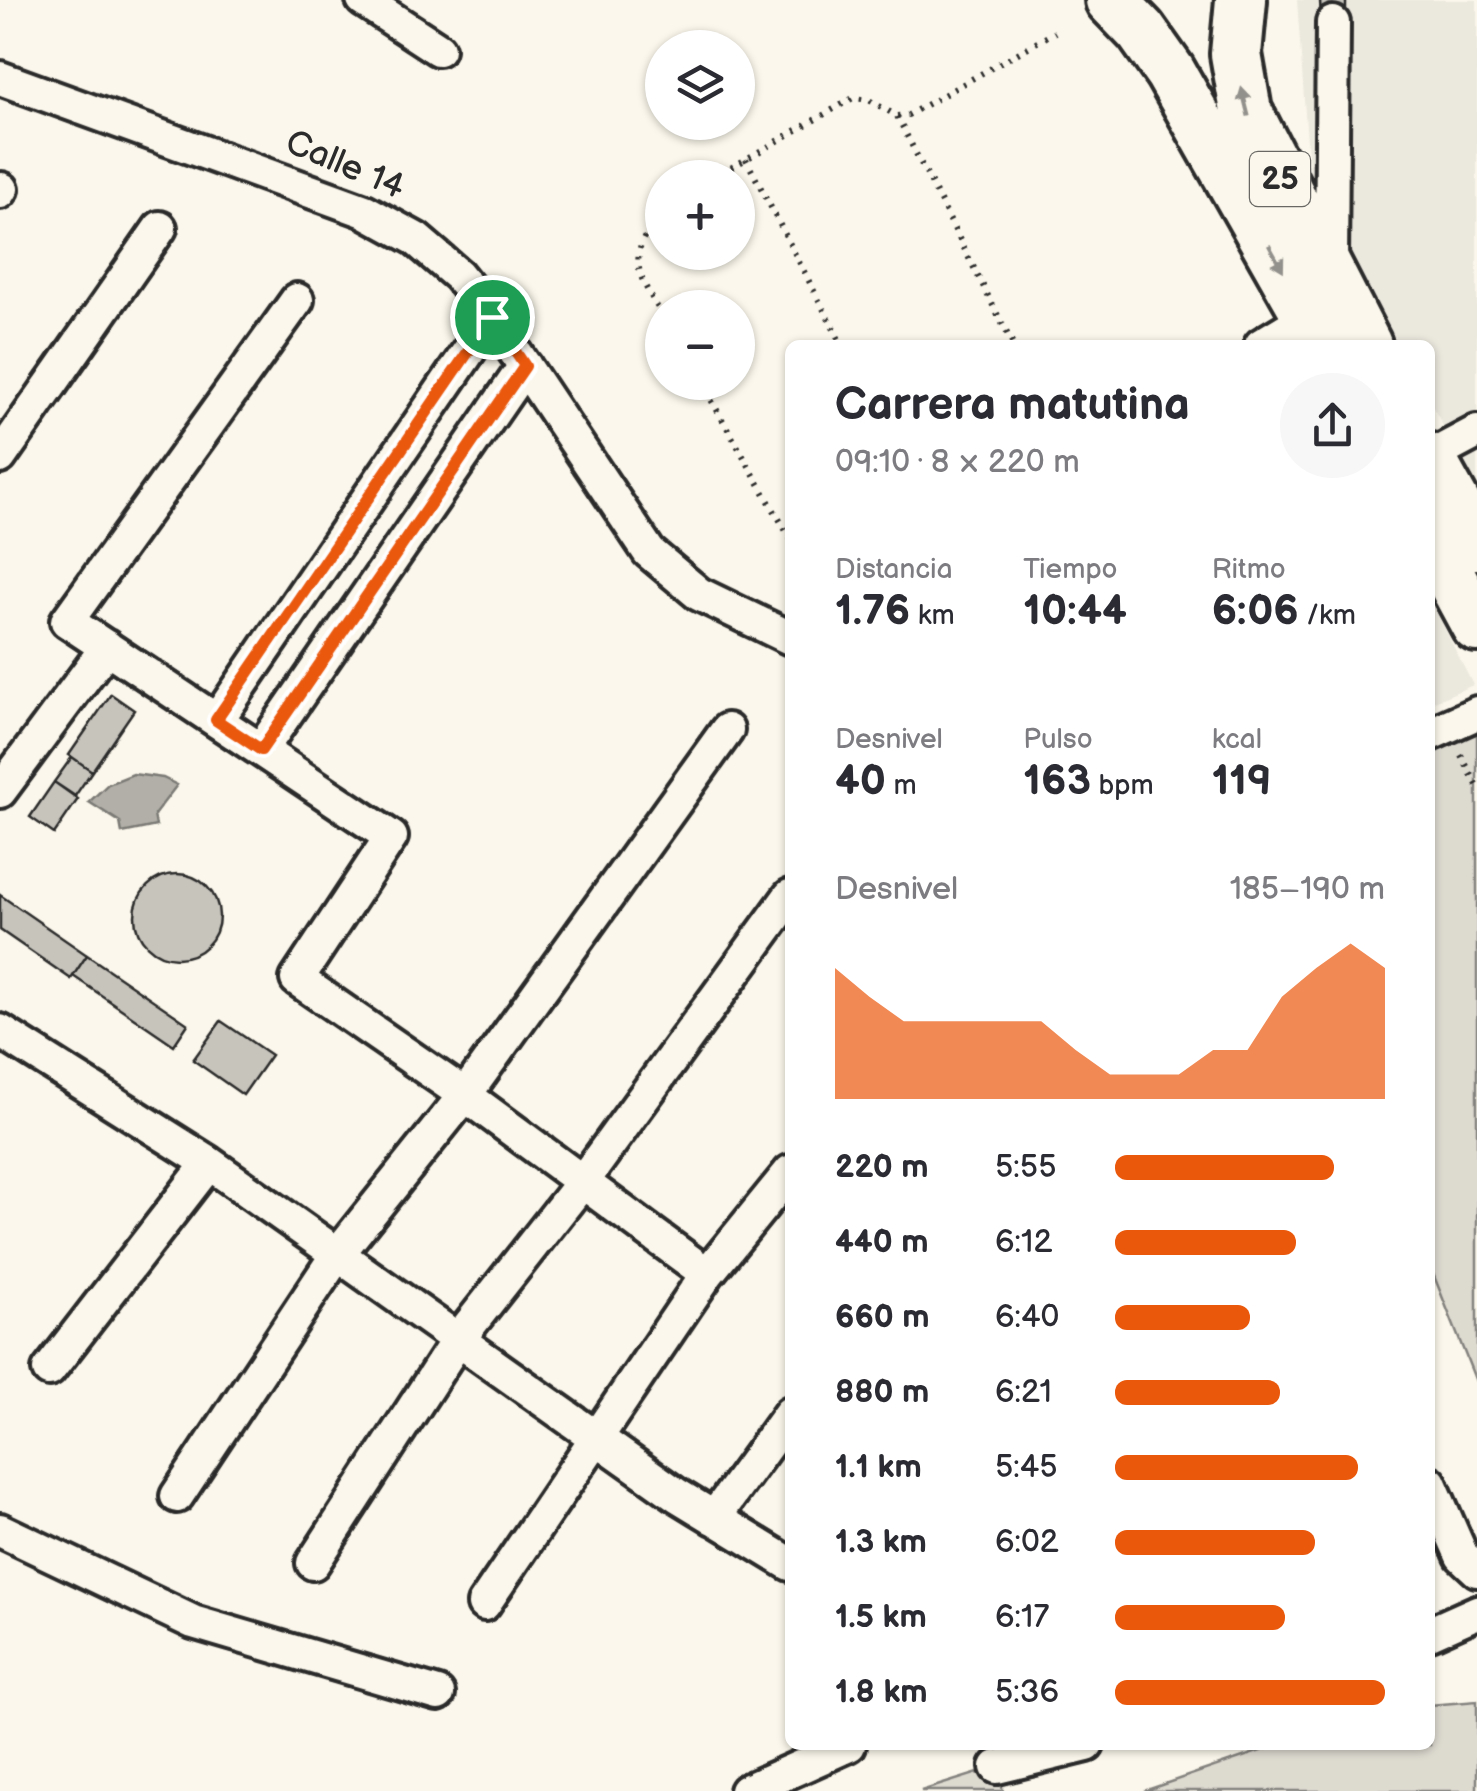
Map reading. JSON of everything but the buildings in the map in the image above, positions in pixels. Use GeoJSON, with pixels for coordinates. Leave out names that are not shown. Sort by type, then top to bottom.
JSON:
{"type":"FeatureCollection","features":[{"type":"Feature","properties":{"kind":"highway","name":"25"},"geometry":{"type":"LineString","coordinates":[[1111,0],[1141,31],[1170,72],[1322,314],[1359,340]]}},
{"type":"Feature","properties":{"kind":"highway","name":"25"},"geometry":{"type":"LineString","coordinates":[[1241,0],[1236,54],[1246,111],[1322,314]]}},
{"type":"Feature","properties":{"kind":"highway"},"geometry":{"type":"LineString","coordinates":[[1444,468],[1477,544]]}},
{"type":"Feature","properties":{"kind":"highway"},"geometry":{"type":"LineString","coordinates":[[1435,548],[1477,626]]}},
{"type":"Feature","properties":{"kind":"street"},"geometry":{"type":"LineString","coordinates":[[364,0],[438,49]]}},
{"type":"Feature","properties":{"kind":"street"},"geometry":{"type":"LineString","coordinates":[[1270,340],[1322,314],[1333,23]]}},
{"type":"Feature","properties":{"kind":"street","name":"Calle 14"},"geometry":{"type":"LineString","coordinates":[[0,78],[364,211],[416,239],[458,275],[492,317],[649,552],[699,594],[785,632]]}},
{"type":"Feature","properties":{"kind":"street"},"geometry":{"type":"LineString","coordinates":[[0,458],[160,228]]}},
{"type":"Feature","properties":{"kind":"street"},"geometry":{"type":"LineString","coordinates":[[297,300],[68,621],[391,837],[296,979],[465,1095],[707,1274]]}},
{"type":"Feature","properties":{"kind":"street"},"geometry":{"type":"LineString","coordinates":[[216,720],[492,317]]}},
{"type":"Feature","properties":{"kind":"street"},"geometry":{"type":"LineString","coordinates":[[261,750],[525,366]]}},
{"type":"Feature","properties":{"kind":"street"},"geometry":{"type":"LineString","coordinates":[[1444,468],[1477,432]]}},
{"type":"Feature","properties":{"kind":"street"},"geometry":{"type":"LineString","coordinates":[[0,792],[107,647]]}},
{"type":"Feature","properties":{"kind":"street"},"geometry":{"type":"LineString","coordinates":[[1435,732],[1477,713]]}},
{"type":"Feature","properties":{"kind":"street"},"geometry":{"type":"LineString","coordinates":[[177,1496],[336,1256],[465,1095],[726,730]]}},
{"type":"Feature","properties":{"kind":"street"},"geometry":{"type":"LineString","coordinates":[[313,1563],[456,1341],[583,1181],[785,903]]}},
{"type":"Feature","properties":{"kind":"street"},"geometry":{"type":"LineString","coordinates":[[0,1031],[209,1163],[594,1438],[785,1561]]}},
{"type":"Feature","properties":{"kind":"street"},"geometry":{"type":"LineString","coordinates":[[50,1370],[209,1163]]}},
{"type":"Feature","properties":{"kind":"street"},"geometry":{"type":"LineString","coordinates":[[484,1604],[707,1274],[785,1178]]}},
{"type":"Feature","properties":{"kind":"street"},"geometry":{"type":"LineString","coordinates":[[714,1518],[785,1420]]}},
{"type":"Feature","properties":{"kind":"street"},"geometry":{"type":"LineString","coordinates":[[1435,1494],[1462,1556],[1477,1570]]}},
{"type":"Feature","properties":{"kind":"street"},"geometry":{"type":"LineString","coordinates":[[0,1530],[193,1622],[438,1694]]}},
{"type":"Feature","properties":{"kind":"street"},"geometry":{"type":"LineString","coordinates":[[1435,1632],[1477,1612]]}},
{"type":"Feature","properties":{"kind":"street"},"geometry":{"type":"LineString","coordinates":[[746,1791],[838,1750]]}},
{"type":"Feature","properties":{"kind":"street"},"geometry":{"type":"LineString","coordinates":[[997,1767],[1067,1750]]}},
{"type":"Feature","properties":{"kind":"path"},"geometry":{"type":"LineString","coordinates":[[896,116],[908,115],[1054,32]]}},
{"type":"Feature","properties":{"kind":"path"},"geometry":{"type":"LineString","coordinates":[[839,340],[746,159],[853,98],[868,100],[896,116],[1010,340]]}},
{"type":"Feature","properties":{"kind":"path"},"geometry":{"type":"LineString","coordinates":[[645,237],[637,253],[638,273],[648,290]]}},
{"type":"Feature","properties":{"kind":"path"},"geometry":{"type":"LineString","coordinates":[[711,400],[785,529]]}},
{"type":"Feature","properties":{"kind":"shaded area"},"geometry":{"type":"Polygon","coordinates":[[[1297,0],[1477,0],[1477,488],[1435,411],[1435,340],[1396,340],[1310,184],[1297,0]]]}},
{"type":"Feature","properties":{"kind":"shaded area"},"geometry":{"type":"Polygon","coordinates":[[[1435,610],[1473,685],[1435,701],[1435,610]]]}},
{"type":"Feature","properties":{"kind":"shaded area"},"geometry":{"type":"Polygon","coordinates":[[[1477,725],[1477,1384],[1435,1279],[1435,733],[1477,725]]]}},
{"type":"Feature","properties":{"kind":"shaded area"},"geometry":{"type":"Polygon","coordinates":[[[133,774],[163,778],[177,785],[154,815],[156,826],[122,833],[120,822],[89,802],[108,784],[133,774]]]}},
{"type":"Feature","properties":{"kind":"shaded area"},"geometry":{"type":"Polygon","coordinates":[[[1477,1701],[1477,1791],[1144,1791],[1263,1750],[1435,1750],[1435,1705],[1477,1701]]]}},
{"type":"Feature","properties":{"kind":"shaded area"},"geometry":{"type":"Polygon","coordinates":[[[997,1767],[1003,1791],[921,1791],[997,1767]]]}},
{"type":"Feature","properties":{"kind":"route"},"geometry":{"type":"LineString","coordinates":[[492,317],[525,366],[261,750],[216,720],[492,317]]}}]}
